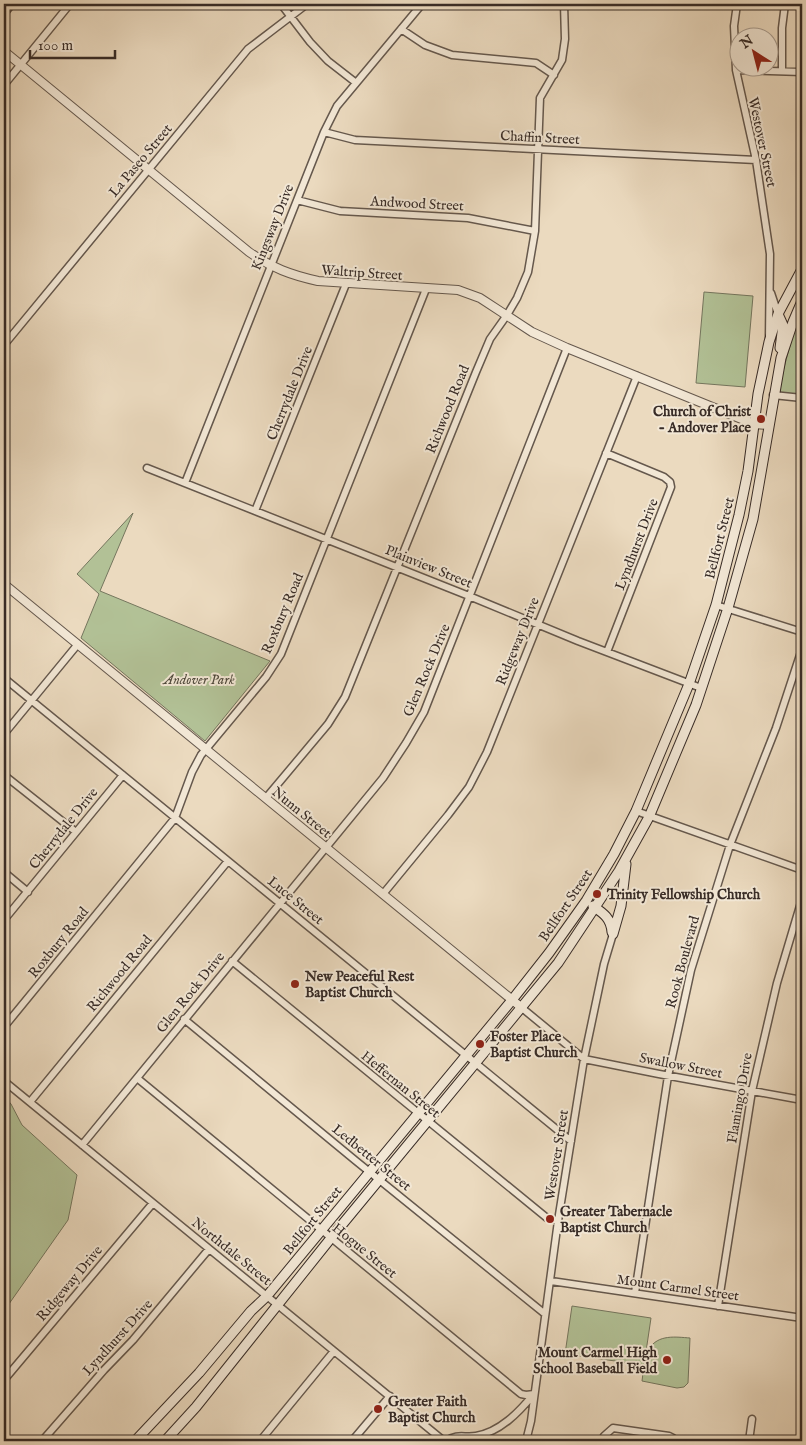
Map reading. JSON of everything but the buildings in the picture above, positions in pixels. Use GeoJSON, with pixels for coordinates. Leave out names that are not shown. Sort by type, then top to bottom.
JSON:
{"type":"FeatureCollection","features":[{"type":"Feature","properties":{"kind":"main road","name":"Bellfort Street"},"geometry":{"type":"LineString","coordinates":[[135,1441],[200,1373],[251,1311],[267,1296],[512,1000],[586,901],[614,854],[636,811],[689,684],[716,605],[748,471],[754,424],[769,342],[778,314],[802,269]]}},
{"type":"Feature","properties":{"kind":"main road","name":"Bellfort Street"},"geometry":{"type":"LineString","coordinates":[[165,1441],[196,1407],[331,1238],[558,964],[596,908],[649,817],[696,705],[728,608],[753,519],[773,395],[781,358],[802,300]]}},
{"type":"Feature","properties":{"kind":"main road"},"geometry":{"type":"LineString","coordinates":[[778,314],[783,325],[780,348],[781,358]]}},
{"type":"Feature","properties":{"kind":"main road"},"geometry":{"type":"LineString","coordinates":[[739,515],[753,519]]}},
{"type":"Feature","properties":{"kind":"main road"},"geometry":{"type":"LineString","coordinates":[[612,934],[619,915],[629,852]]}},
{"type":"Feature","properties":{"kind":"main road"},"geometry":{"type":"LineString","coordinates":[[586,901],[606,916],[612,925],[612,934]]}},
{"type":"Feature","properties":{"kind":"main road"},"geometry":{"type":"LineString","coordinates":[[606,916],[614,917],[619,915]]}},
{"type":"Feature","properties":{"kind":"street"},"geometry":{"type":"LineString","coordinates":[[4,14],[12,4]]}},
{"type":"Feature","properties":{"kind":"street"},"geometry":{"type":"LineString","coordinates":[[4,85],[70,4]]}},
{"type":"Feature","properties":{"kind":"street"},"geometry":{"type":"LineString","coordinates":[[280,4],[310,42],[328,61],[355,82]]}},
{"type":"Feature","properties":{"kind":"street","name":"La Paseo Street"},"geometry":{"type":"LineString","coordinates":[[4,345],[248,49],[307,4]]}},
{"type":"Feature","properties":{"kind":"street","name":"Kingsway Drive"},"geometry":{"type":"LineString","coordinates":[[185,483],[324,132],[337,106],[355,82],[422,4]]}},
{"type":"Feature","properties":{"kind":"street","name":"Richwood Road"},"geometry":{"type":"LineString","coordinates":[[266,798],[328,724],[345,697],[479,364],[490,339],[507,315],[528,272],[535,231],[540,98],[562,60],[564,50],[564,4]]}},
{"type":"Feature","properties":{"kind":"street","name":"Westover Street"},"geometry":{"type":"LineString","coordinates":[[734,28],[736,4]]}},
{"type":"Feature","properties":{"kind":"street"},"geometry":{"type":"LineString","coordinates":[[782,71],[782,28],[785,4]]}},
{"type":"Feature","properties":{"kind":"street"},"geometry":{"type":"LineString","coordinates":[[401,29],[425,45],[452,55],[536,63],[554,75]]}},
{"type":"Feature","properties":{"kind":"street","name":"Waltrip Street"},"geometry":{"type":"LineString","coordinates":[[4,51],[147,170],[249,252],[270,266],[299,277],[318,281],[458,290],[480,298],[532,332],[567,348],[754,424],[768,425]]}},
{"type":"Feature","properties":{"kind":"street"},"geometry":{"type":"LineString","coordinates":[[778,71],[802,72]]}},
{"type":"Feature","properties":{"kind":"street","name":"Westover Street"},"geometry":{"type":"LineString","coordinates":[[738,78],[756,160],[770,254],[769,342]]}},
{"type":"Feature","properties":{"kind":"street","name":"Chaffin Street"},"geometry":{"type":"LineString","coordinates":[[324,132],[356,140],[756,160]]}},
{"type":"Feature","properties":{"kind":"street","name":"Andwood Street"},"geometry":{"type":"LineString","coordinates":[[297,200],[340,211],[468,218],[535,231]]}},
{"type":"Feature","properties":{"kind":"street","name":"Cherrydale Drive"},"geometry":{"type":"LineString","coordinates":[[255,511],[346,284]]}},
{"type":"Feature","properties":{"kind":"street","name":"Westover Street"},"geometry":{"type":"LineString","coordinates":[[769,284],[778,314]]}},
{"type":"Feature","properties":{"kind":"street","name":"Roxbury Road"},"geometry":{"type":"LineString","coordinates":[[4,1027],[175,818],[192,772],[201,756],[266,677],[281,654],[426,289]]}},
{"type":"Feature","properties":{"kind":"street","name":"Glen Rock Drive"},"geometry":{"type":"LineString","coordinates":[[82,1145],[383,778],[406,743],[424,712],[567,348]]}},
{"type":"Feature","properties":{"kind":"street","name":"Ridgeway Drive"},"geometry":{"type":"LineString","coordinates":[[383,894],[448,815],[468,787],[487,752],[636,376]]}},
{"type":"Feature","properties":{"kind":"street"},"geometry":{"type":"LineString","coordinates":[[773,395],[802,398]]}},
{"type":"Feature","properties":{"kind":"street","name":"Lyndhurst Drive"},"geometry":{"type":"LineString","coordinates":[[606,453],[664,477],[671,487],[607,652]]}},
{"type":"Feature","properties":{"kind":"street","name":"Plainview Street"},"geometry":{"type":"LineString","coordinates":[[147,468],[701,688]]}},
{"type":"Feature","properties":{"kind":"street","name":"Nunn Street"},"geometry":{"type":"LineString","coordinates":[[4,584],[584,1059]]}},
{"type":"Feature","properties":{"kind":"street"},"geometry":{"type":"LineString","coordinates":[[716,605],[802,632]]}},
{"type":"Feature","properties":{"kind":"street"},"geometry":{"type":"LineString","coordinates":[[4,734],[78,644]]}},
{"type":"Feature","properties":{"kind":"street","name":"Rook Boulevard"},"geometry":{"type":"LineString","coordinates":[[635,1293],[668,1076],[691,970],[730,845],[776,728],[802,649]]}},
{"type":"Feature","properties":{"kind":"street","name":"Luce Street"},"geometry":{"type":"LineString","coordinates":[[4,678],[571,1141]]}},
{"type":"Feature","properties":{"kind":"street"},"geometry":{"type":"LineString","coordinates":[[4,775],[76,832]]}},
{"type":"Feature","properties":{"kind":"street","name":"Cherrydale Drive"},"geometry":{"type":"LineString","coordinates":[[4,920],[123,775]]}},
{"type":"Feature","properties":{"kind":"street"},"geometry":{"type":"LineString","coordinates":[[636,811],[802,870]]}},
{"type":"Feature","properties":{"kind":"street","name":"Richwood Road"},"geometry":{"type":"LineString","coordinates":[[30,1102],[228,861]]}},
{"type":"Feature","properties":{"kind":"street"},"geometry":{"type":"LineString","coordinates":[[4,872],[28,892]]}},
{"type":"Feature","properties":{"kind":"street","name":"Flamingo Drive"},"geometry":{"type":"LineString","coordinates":[[718,1306],[752,1091],[777,983],[802,899]]}},
{"type":"Feature","properties":{"kind":"street","name":"Westover Street"},"geometry":{"type":"LineString","coordinates":[[526,1441],[532,1421],[558,1221],[584,1059],[612,934]]}},
{"type":"Feature","properties":{"kind":"street","name":"Heffernan Street"},"geometry":{"type":"LineString","coordinates":[[232,961],[546,1218],[558,1221]]}},
{"type":"Feature","properties":{"kind":"street","name":"Ledbetter Street"},"geometry":{"type":"LineString","coordinates":[[184,1019],[545,1314]]}},
{"type":"Feature","properties":{"kind":"street","name":"Swallow Street"},"geometry":{"type":"LineString","coordinates":[[584,1059],[802,1100]]}},
{"type":"Feature","properties":{"kind":"street","name":"Hogue Street"},"geometry":{"type":"LineString","coordinates":[[137,1078],[521,1394],[534,1394]]}},
{"type":"Feature","properties":{"kind":"street","name":"Northdale Street"},"geometry":{"type":"LineString","coordinates":[[4,1081],[445,1441],[454,1436],[478,1436],[496,1429],[514,1416],[534,1394]]}},
{"type":"Feature","properties":{"kind":"street","name":"Ridgeway Drive"},"geometry":{"type":"LineString","coordinates":[[4,1380],[153,1203]]}},
{"type":"Feature","properties":{"kind":"street","name":"Lyndhurst Drive"},"geometry":{"type":"LineString","coordinates":[[42,1441],[91,1384],[133,1340],[209,1248]]}},
{"type":"Feature","properties":{"kind":"street","name":"Mount Carmel Street"},"geometry":{"type":"LineString","coordinates":[[551,1281],[802,1318]]}},
{"type":"Feature","properties":{"kind":"street"},"geometry":{"type":"LineString","coordinates":[[260,1441],[334,1351]]}},
{"type":"Feature","properties":{"kind":"street"},"geometry":{"type":"LineString","coordinates":[[352,1441],[390,1396]]}},
{"type":"Feature","properties":{"kind":"street"},"geometry":{"type":"LineString","coordinates":[[749,1441],[752,1419]]}},
{"type":"Feature","properties":{"kind":"street"},"geometry":{"type":"LineString","coordinates":[[602,1441],[604,1436],[613,1428],[669,1436],[674,1441]]}},
{"type":"Feature","properties":{"kind":"green space"},"geometry":{"type":"Polygon","coordinates":[[[704,292],[753,296],[745,387],[696,383],[704,292]]]}},
{"type":"Feature","properties":{"kind":"green space"},"geometry":{"type":"Polygon","coordinates":[[[802,311],[802,396],[780,394],[778,390],[792,338],[802,311]]]}},
{"type":"Feature","properties":{"kind":"green space","name":"Andover Park"},"geometry":{"type":"Polygon","coordinates":[[[133,513],[100,591],[270,661],[205,741],[81,638],[99,594],[77,574],[133,513]]]}},
{"type":"Feature","properties":{"kind":"green space"},"geometry":{"type":"Polygon","coordinates":[[[4,1096],[11,1104],[22,1125],[77,1175],[68,1220],[4,1311],[4,1096]]]}},
{"type":"Feature","properties":{"kind":"green space"},"geometry":{"type":"Polygon","coordinates":[[[572,1306],[651,1318],[644,1365],[565,1354],[572,1306]]]}},
{"type":"Feature","properties":{"kind":"green space","name":"Mount Carmel High School Baseball Field"},"geometry":{"type":"Polygon","coordinates":[[[679,1337],[690,1338],[688,1383],[684,1387],[677,1388],[642,1381],[648,1351],[657,1341],[679,1337]]]}},
{"type":"Feature","properties":{"kind":"place","name":"Church of Christ - Andover Place"},"geometry":{"type":"Point","coordinates":[761,419]}},
{"type":"Feature","properties":{"kind":"place","name":"Trinity Fellowship Church"},"geometry":{"type":"Point","coordinates":[597,894]}},
{"type":"Feature","properties":{"kind":"place","name":"New Peaceful Rest Baptist Church"},"geometry":{"type":"Point","coordinates":[295,984]}},
{"type":"Feature","properties":{"kind":"place","name":"Foster Place Baptist Church"},"geometry":{"type":"Point","coordinates":[480,1044]}},
{"type":"Feature","properties":{"kind":"place","name":"Greater Tabernacle Baptist Church"},"geometry":{"type":"Point","coordinates":[550,1219]}},
{"type":"Feature","properties":{"kind":"place","name":"Mount Carmel High School Baseball Field"},"geometry":{"type":"Point","coordinates":[667,1360]}},
{"type":"Feature","properties":{"kind":"place","name":"Greater Faith Baptist Church"},"geometry":{"type":"Point","coordinates":[378,1409]}}]}
